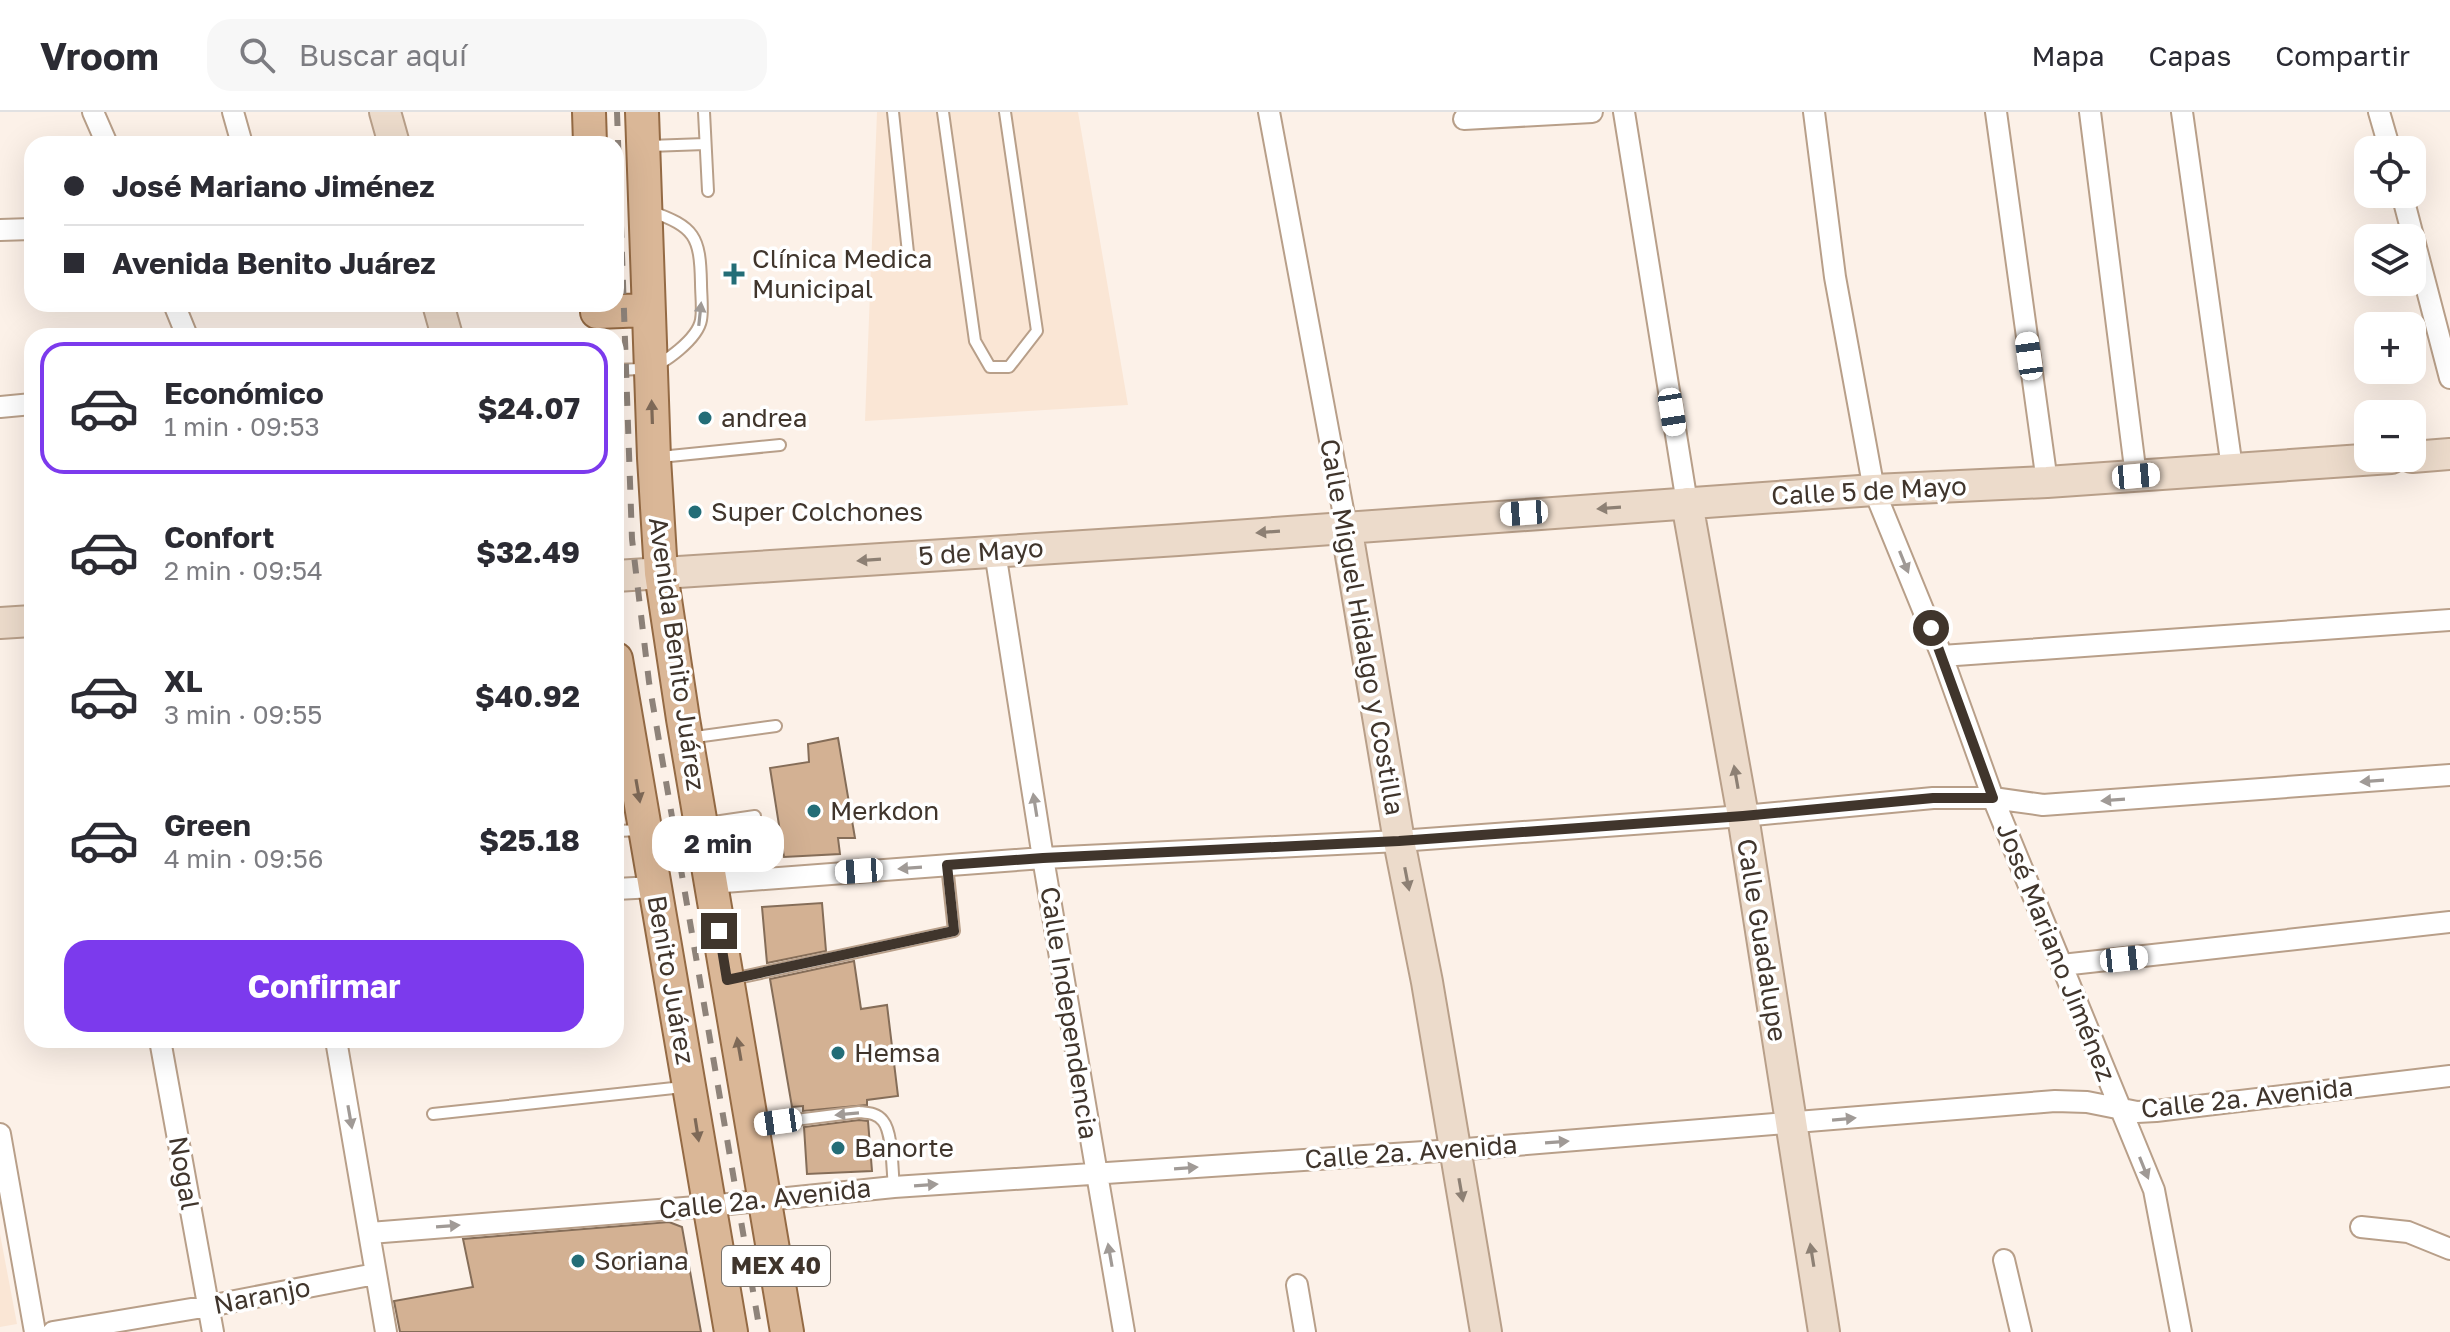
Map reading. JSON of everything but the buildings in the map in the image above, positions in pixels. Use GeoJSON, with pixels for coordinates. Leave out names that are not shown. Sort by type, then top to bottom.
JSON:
{"type":"FeatureCollection","features":[{"type":"Feature","properties":{"kind":"main road"},"geometry":{"type":"LineString","coordinates":[[589,112],[590,136]]}},
{"type":"Feature","properties":{"kind":"main road","name":"Avenida Benito Juárez"},"geometry":{"type":"LineString","coordinates":[[642,112],[647,310],[661,573],[787,1332]]}},
{"type":"Feature","properties":{"kind":"main road"},"geometry":{"type":"LineString","coordinates":[[597,317],[647,310]]}},
{"type":"Feature","properties":{"kind":"main road","name":"Benito Juárez"},"geometry":{"type":"LineString","coordinates":[[624,757],[630,830],[654,887],[709,1206]]}},
{"type":"Feature","properties":{"kind":"main road","name":"MEX 40"},"geometry":{"type":"LineString","coordinates":[[709,1206],[731,1332]]}},
{"type":"Feature","properties":{"kind":"street"},"geometry":{"type":"LineString","coordinates":[[93,112],[104,136]]}},
{"type":"Feature","properties":{"kind":"street"},"geometry":{"type":"LineString","coordinates":[[233,112],[240,136]]}},
{"type":"Feature","properties":{"kind":"street"},"geometry":{"type":"LineString","coordinates":[[385,112],[392,136]]}},
{"type":"Feature","properties":{"kind":"street","name":"Calle Miguel Hidalgo y Costilla"},"geometry":{"type":"LineString","coordinates":[[1269,112],[1346,526],[1486,1332]]}},
{"type":"Feature","properties":{"kind":"street"},"geometry":{"type":"LineString","coordinates":[[1464,119],[1592,112]]}},
{"type":"Feature","properties":{"kind":"street"},"geometry":{"type":"LineString","coordinates":[[1624,112],[1687,503]]}},
{"type":"Feature","properties":{"kind":"street","name":"José Mariano Jiménez"},"geometry":{"type":"LineString","coordinates":[[1814,112],[1835,277],[1874,490],[1942,656],[1993,798],[2154,1190],[2181,1332]]}},
{"type":"Feature","properties":{"kind":"street"},"geometry":{"type":"LineString","coordinates":[[1996,112],[2047,482]]}},
{"type":"Feature","properties":{"kind":"street"},"geometry":{"type":"LineString","coordinates":[[2090,112],[2136,476]]}},
{"type":"Feature","properties":{"kind":"street"},"geometry":{"type":"LineString","coordinates":[[2182,112],[2232,468]]}},
{"type":"Feature","properties":{"kind":"street"},"geometry":{"type":"LineString","coordinates":[[2379,112],[2386,136]]}},
{"type":"Feature","properties":{"kind":"street"},"geometry":{"type":"LineString","coordinates":[[2406,208],[2450,378]]}},
{"type":"Feature","properties":{"kind":"street"},"geometry":{"type":"LineString","coordinates":[[0,230],[24,229]]}},
{"type":"Feature","properties":{"kind":"street"},"geometry":{"type":"LineString","coordinates":[[0,407],[24,405]]}},
{"type":"Feature","properties":{"kind":"street"},"geometry":{"type":"LineString","coordinates":[[2426,456],[2450,454]]}},
{"type":"Feature","properties":{"kind":"street","name":"Calle 5 de Mayo"},"geometry":{"type":"LineString","coordinates":[[1346,526],[2354,460]]}},
{"type":"Feature","properties":{"kind":"street","name":"Calle Guadalupe"},"geometry":{"type":"LineString","coordinates":[[1687,503],[1743,816],[1824,1332]]}},
{"type":"Feature","properties":{"kind":"street","name":"5 de Mayo"},"geometry":{"type":"LineString","coordinates":[[624,575],[1346,526]]}},
{"type":"Feature","properties":{"kind":"street","name":"Calle Independencia"},"geometry":{"type":"LineString","coordinates":[[995,552],[1043,858],[1124,1332]]}},
{"type":"Feature","properties":{"kind":"street"},"geometry":{"type":"LineString","coordinates":[[1942,656],[2450,620]]}},
{"type":"Feature","properties":{"kind":"street"},"geometry":{"type":"LineString","coordinates":[[0,623],[24,622]]}},
{"type":"Feature","properties":{"kind":"street"},"geometry":{"type":"LineString","coordinates":[[711,883],[1043,858],[1399,841],[1743,816],[1933,798],[1993,798],[2043,805],[2450,775]]}},
{"type":"Feature","properties":{"kind":"street"},"geometry":{"type":"LineString","coordinates":[[624,889],[654,887]]}},
{"type":"Feature","properties":{"kind":"street"},"geometry":{"type":"LineString","coordinates":[[2062,965],[2450,922]]}},
{"type":"Feature","properties":{"kind":"street","name":"Nogal"},"geometry":{"type":"LineString","coordinates":[[161,1048],[213,1332]]}},
{"type":"Feature","properties":{"kind":"street"},"geometry":{"type":"LineString","coordinates":[[337,1048],[386,1332]]}},
{"type":"Feature","properties":{"kind":"street","name":"Calle 2a. Avenida"},"geometry":{"type":"LineString","coordinates":[[370,1233],[709,1206],[894,1187],[1454,1150],[2055,1101],[2156,1111],[2450,1076]]}},
{"type":"Feature","properties":{"kind":"street"},"geometry":{"type":"LineString","coordinates":[[0,1134],[35,1332]]}},
{"type":"Feature","properties":{"kind":"street"},"geometry":{"type":"LineString","coordinates":[[2361,1227],[2408,1232],[2450,1249]]}},
{"type":"Feature","properties":{"kind":"street"},"geometry":{"type":"LineString","coordinates":[[2004,1260],[2021,1332]]}},
{"type":"Feature","properties":{"kind":"street","name":"Naranjo"},"geometry":{"type":"LineString","coordinates":[[53,1332],[375,1274]]}},
{"type":"Feature","properties":{"kind":"street"},"geometry":{"type":"LineString","coordinates":[[1297,1285],[1305,1332]]}},
{"type":"Feature","properties":{"kind":"lane"},"geometry":{"type":"LineString","coordinates":[[704,112],[708,191]]}},
{"type":"Feature","properties":{"kind":"lane"},"geometry":{"type":"LineString","coordinates":[[893,112],[909,262]]}},
{"type":"Feature","properties":{"kind":"lane"},"geometry":{"type":"LineString","coordinates":[[943,112],[975,341],[990,367],[1009,367],[1037,331],[1005,112]]}},
{"type":"Feature","properties":{"kind":"lane"},"geometry":{"type":"LineString","coordinates":[[643,146],[705,144]]}},
{"type":"Feature","properties":{"kind":"lane"},"geometry":{"type":"LineString","coordinates":[[624,370],[650,368],[687,344],[701,322],[700,258],[696,240],[687,228],[644,209]]}},
{"type":"Feature","properties":{"kind":"lane"},"geometry":{"type":"LineString","coordinates":[[654,458],[780,445]]}},
{"type":"Feature","properties":{"kind":"lane"},"geometry":{"type":"LineString","coordinates":[[686,738],[776,726]]}},
{"type":"Feature","properties":{"kind":"lane"},"geometry":{"type":"LineString","coordinates":[[701,824],[755,816]]}},
{"type":"Feature","properties":{"kind":"lane"},"geometry":{"type":"LineString","coordinates":[[727,980],[954,931],[947,865]]}},
{"type":"Feature","properties":{"kind":"lane"},"geometry":{"type":"LineString","coordinates":[[433,1114],[689,1086]]}},
{"type":"Feature","properties":{"kind":"lane"},"geometry":{"type":"LineString","coordinates":[[752,1126],[859,1112],[874,1114],[884,1122],[888,1135],[894,1187]]}},
{"type":"Feature","properties":{"kind":"shaded area"},"geometry":{"type":"Polygon","coordinates":[[[877,112],[1078,112],[1128,405],[865,421],[877,112]]]}},
{"type":"Feature","properties":{"kind":"shaded area"},"geometry":{"type":"Polygon","coordinates":[[[0,1234],[17,1324],[0,1327],[0,1234]]]}},
{"type":"Feature","properties":{"kind":"railway"},"geometry":{"type":"LineString","coordinates":[[617,112],[618,136]]}},
{"type":"Feature","properties":{"kind":"railway"},"geometry":{"type":"LineString","coordinates":[[624,311],[632,539],[649,682],[760,1332]]}},
{"type":"Feature","properties":{"kind":"place","name":"Clínica Medica Municipal"},"geometry":{"type":"Point","coordinates":[734,274]}},
{"type":"Feature","properties":{"kind":"place","name":"andrea"},"geometry":{"type":"Point","coordinates":[705,418]}},
{"type":"Feature","properties":{"kind":"place","name":"Super Colchones"},"geometry":{"type":"Point","coordinates":[695,512]}},
{"type":"Feature","properties":{"kind":"place","name":"Merkdon"},"geometry":{"type":"Point","coordinates":[814,811]}},
{"type":"Feature","properties":{"kind":"place","name":"Hemsa"},"geometry":{"type":"Point","coordinates":[838,1053]}},
{"type":"Feature","properties":{"kind":"place","name":"Banorte"},"geometry":{"type":"Point","coordinates":[838,1148]}},
{"type":"Feature","properties":{"kind":"place","name":"Soriana"},"geometry":{"type":"Point","coordinates":[578,1261]}},
{"type":"Feature","properties":{"kind":"route"},"geometry":{"type":"LineString","coordinates":[[719,931],[727,980],[954,931],[947,865],[1399,841],[1743,816],[1933,798],[1993,798],[1931,628]]}}]}
